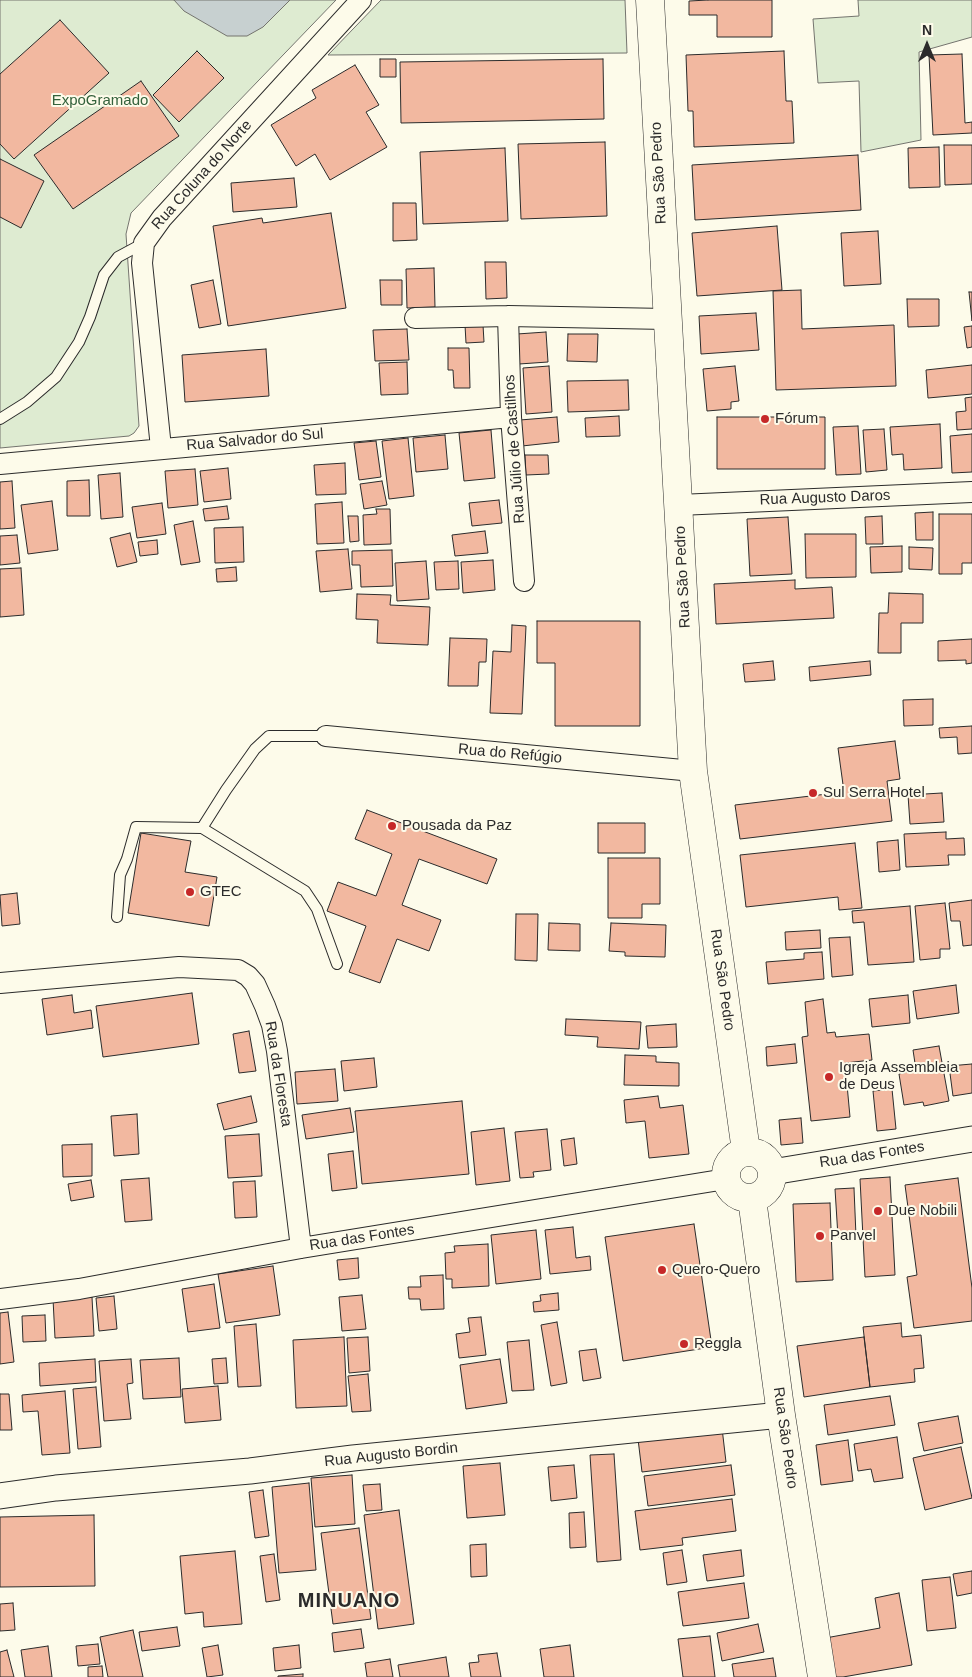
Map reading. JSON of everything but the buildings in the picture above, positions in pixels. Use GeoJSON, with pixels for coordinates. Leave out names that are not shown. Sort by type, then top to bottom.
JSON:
{"type":"FeatureCollection","features":[{"type":"Feature","properties":{"kind":"main road","name":"Rua São Pedro"},"geometry":{"type":"LineString","coordinates":[[650,0],[666,319],[679,505],[693,771],[746,1151]]}},
{"type":"Feature","properties":{"kind":"main road"},"geometry":{"type":"LineString","coordinates":[[746,1151],[760,1154],[770,1164],[772,1172],[770,1186],[765,1192],[752,1199],[738,1196],[732,1192],[726,1178],[728,1164],[738,1154],[746,1151]]}},
{"type":"Feature","properties":{"kind":"main road","name":"Rua São Pedro"},"geometry":{"type":"LineString","coordinates":[[752,1199],[781,1415],[822,1677]]}},
{"type":"Feature","properties":{"kind":"street","name":"Rua Coluna do Norte"},"geometry":{"type":"LineString","coordinates":[[161,448],[142,263],[144,244],[162,218],[360,0]]}},
{"type":"Feature","properties":{"kind":"street"},"geometry":{"type":"LineString","coordinates":[[415,318],[508,316],[666,319]]}},
{"type":"Feature","properties":{"kind":"street","name":"Rua Júlio de Castilhos"},"geometry":{"type":"LineString","coordinates":[[508,316],[511,417],[524,582]]}},
{"type":"Feature","properties":{"kind":"street","name":"Rua Salvador do Sul"},"geometry":{"type":"LineString","coordinates":[[0,464],[511,417]]}},
{"type":"Feature","properties":{"kind":"street","name":"Rua Augusto Daros"},"geometry":{"type":"LineString","coordinates":[[679,505],[972,492]]}},
{"type":"Feature","properties":{"kind":"street","name":"Rua do Refúgio"},"geometry":{"type":"LineString","coordinates":[[326,736],[693,771]]}},
{"type":"Feature","properties":{"kind":"street","name":"Rua da Floresta"},"geometry":{"type":"LineString","coordinates":[[0,983],[179,967],[238,970],[248,976],[255,984],[272,1025],[301,1248]]}},
{"type":"Feature","properties":{"kind":"street","name":"Rua das Fontes"},"geometry":{"type":"LineString","coordinates":[[772,1172],[972,1139]]}},
{"type":"Feature","properties":{"kind":"street","name":"Rua das Fontes"},"geometry":{"type":"LineString","coordinates":[[0,1299],[78,1290],[301,1248],[726,1178]]}},
{"type":"Feature","properties":{"kind":"street","name":"Rua Augusto Bordin"},"geometry":{"type":"LineString","coordinates":[[0,1496],[56,1488],[250,1471],[353,1458],[781,1415]]}},
{"type":"Feature","properties":{"kind":"lane"},"geometry":{"type":"LineString","coordinates":[[0,419],[27,402],[56,377],[80,342],[104,275],[118,257],[144,244]]}},
{"type":"Feature","properties":{"kind":"lane"},"geometry":{"type":"LineString","coordinates":[[202,828],[255,749],[269,736],[326,736]]}},
{"type":"Feature","properties":{"kind":"lane"},"geometry":{"type":"LineString","coordinates":[[117,917],[120,876],[136,827],[202,828],[305,891],[317,909],[337,964]]}},
{"type":"Feature","properties":{"kind":"green space","name":"ExpoGramado"},"geometry":{"type":"Polygon","coordinates":[[[0,0],[336,0],[131,213],[126,234],[139,426],[129,436],[0,448],[0,0]]]}},
{"type":"Feature","properties":{"kind":"green space"},"geometry":{"type":"Polygon","coordinates":[[[381,0],[625,0],[627,53],[328,55],[381,0]]]}},
{"type":"Feature","properties":{"kind":"green space"},"geometry":{"type":"Polygon","coordinates":[[[858,0],[972,0],[972,37],[919,52],[921,140],[861,152],[859,81],[818,83],[813,19],[859,16],[858,0]]]}},
{"type":"Feature","properties":{"kind":"shaded area"},"geometry":{"type":"Polygon","coordinates":[[[174,0],[290,0],[263,27],[247,36],[227,36],[184,11],[174,0]]]}},
{"type":"Feature","properties":{"kind":"place","name":"Fórum"},"geometry":{"type":"Point","coordinates":[765,419]}},
{"type":"Feature","properties":{"kind":"place","name":"Sul Serra Hotel"},"geometry":{"type":"Point","coordinates":[813,793]}},
{"type":"Feature","properties":{"kind":"place","name":"Pousada da Paz"},"geometry":{"type":"Point","coordinates":[392,826]}},
{"type":"Feature","properties":{"kind":"place","name":"GTEC"},"geometry":{"type":"Point","coordinates":[190,892]}},
{"type":"Feature","properties":{"kind":"place","name":"Igreja Assembleia de Deus"},"geometry":{"type":"Point","coordinates":[829,1077]}},
{"type":"Feature","properties":{"kind":"place","name":"Due Nobili"},"geometry":{"type":"Point","coordinates":[878,1211]}},
{"type":"Feature","properties":{"kind":"place","name":"Panvel"},"geometry":{"type":"Point","coordinates":[820,1236]}},
{"type":"Feature","properties":{"kind":"place","name":"Quero-Quero"},"geometry":{"type":"Point","coordinates":[662,1270]}},
{"type":"Feature","properties":{"kind":"place","name":"Reggla"},"geometry":{"type":"Point","coordinates":[684,1344]}},
{"type":"Feature","properties":{"kind":"district","name":"MINUANO"},"geometry":{"type":"Point","coordinates":[349,1601]}}]}
